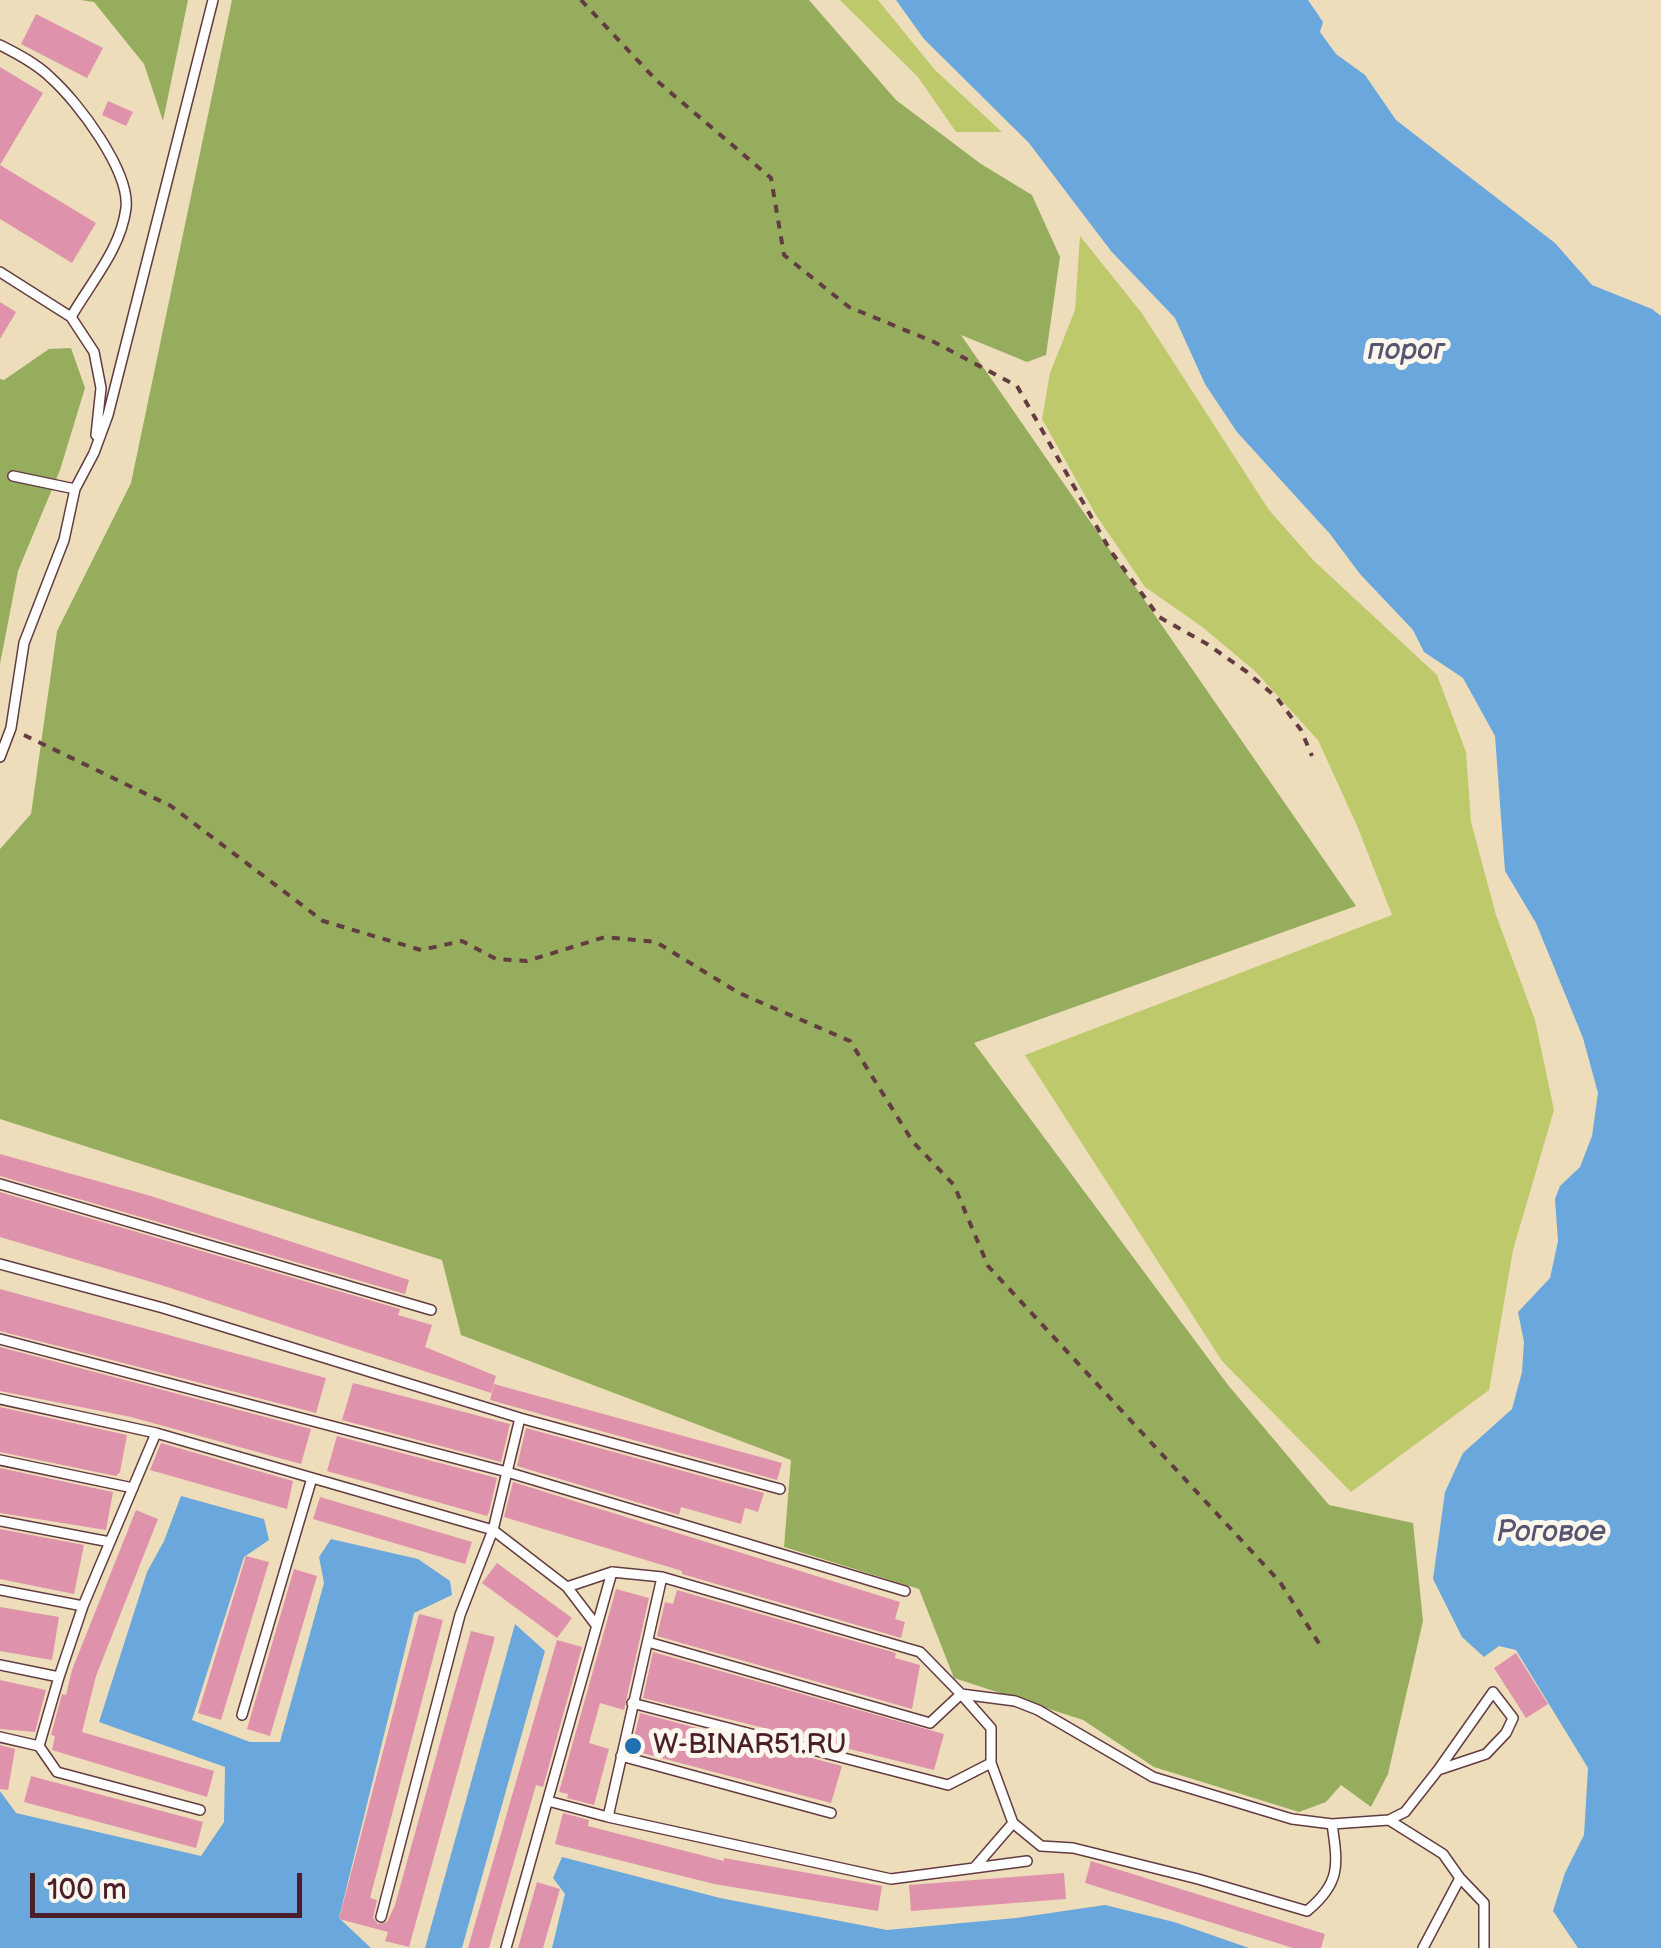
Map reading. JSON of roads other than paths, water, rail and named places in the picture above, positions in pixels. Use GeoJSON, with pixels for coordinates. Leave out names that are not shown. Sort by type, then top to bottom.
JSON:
{"type":"FeatureCollection","features":[{"type":"Feature","properties":{"kind":"lane"},"geometry":{"type":"LineString","coordinates":[[0,756],[11,728],[24,642],[64,540],[75,489],[108,415],[213,0]]}},
{"type":"Feature","properties":{"kind":"lane"},"geometry":{"type":"LineString","coordinates":[[0,45],[53,79],[111,154],[124,188],[124,218],[108,259],[71,316]]}},
{"type":"Feature","properties":{"kind":"lane"},"geometry":{"type":"LineString","coordinates":[[0,272],[71,316],[94,352],[101,388],[94,453]]}},
{"type":"Feature","properties":{"kind":"lane"},"geometry":{"type":"LineString","coordinates":[[14,476],[75,489]]}},
{"type":"Feature","properties":{"kind":"lane"},"geometry":{"type":"LineString","coordinates":[[0,1184],[430,1310]]}},
{"type":"Feature","properties":{"kind":"lane"},"geometry":{"type":"LineString","coordinates":[[0,1264],[163,1308],[520,1418],[780,1489]]}},
{"type":"Feature","properties":{"kind":"lane"},"geometry":{"type":"LineString","coordinates":[[0,1339],[507,1472],[905,1591]]}},
{"type":"Feature","properties":{"kind":"lane"},"geometry":{"type":"LineString","coordinates":[[0,1399],[156,1433],[493,1530],[567,1587],[596,1625]]}},
{"type":"Feature","properties":{"kind":"lane"},"geometry":{"type":"LineString","coordinates":[[381,1917],[460,1615],[493,1530],[520,1418]]}},
{"type":"Feature","properties":{"kind":"lane"},"geometry":{"type":"LineString","coordinates":[[40,1746],[83,1606],[156,1433]]}},
{"type":"Feature","properties":{"kind":"lane"},"geometry":{"type":"LineString","coordinates":[[0,1460],[134,1488]]}},
{"type":"Feature","properties":{"kind":"lane"},"geometry":{"type":"LineString","coordinates":[[242,1715],[312,1478]]}},
{"type":"Feature","properties":{"kind":"lane"},"geometry":{"type":"LineString","coordinates":[[0,1520],[110,1542]]}},
{"type":"Feature","properties":{"kind":"lane"},"geometry":{"type":"LineString","coordinates":[[567,1587],[612,1572],[662,1578],[920,1652],[990,1728],[991,1762],[1013,1823],[1040,1846],[1091,1853],[1307,1911],[1326,1896],[1338,1863],[1332,1824]]}},
{"type":"Feature","properties":{"kind":"lane"},"geometry":{"type":"LineString","coordinates":[[506,1948],[612,1572]]}},
{"type":"Feature","properties":{"kind":"lane"},"geometry":{"type":"LineString","coordinates":[[608,1817],[662,1578]]}},
{"type":"Feature","properties":{"kind":"lane"},"geometry":{"type":"LineString","coordinates":[[0,1590],[83,1606]]}},
{"type":"Feature","properties":{"kind":"lane"},"geometry":{"type":"LineString","coordinates":[[648,1642],[930,1723],[961,1694]]}},
{"type":"Feature","properties":{"kind":"lane"},"geometry":{"type":"LineString","coordinates":[[0,1665],[59,1677]]}},
{"type":"Feature","properties":{"kind":"lane"},"geometry":{"type":"LineString","coordinates":[[961,1694],[1015,1702],[1038,1710],[1154,1777],[1292,1819],[1332,1824],[1389,1820],[1406,1812],[1493,1692],[1513,1718],[1506,1733],[1486,1754],[1438,1770]]}},
{"type":"Feature","properties":{"kind":"lane"},"geometry":{"type":"LineString","coordinates":[[632,1703],[948,1785],[991,1762]]}},
{"type":"Feature","properties":{"kind":"lane"},"geometry":{"type":"LineString","coordinates":[[0,1737],[40,1746],[56,1772],[200,1810]]}},
{"type":"Feature","properties":{"kind":"lane"},"geometry":{"type":"LineString","coordinates":[[620,1756],[831,1813]]}},
{"type":"Feature","properties":{"kind":"lane"},"geometry":{"type":"LineString","coordinates":[[548,1800],[608,1817],[891,1879],[1027,1861]]}},
{"type":"Feature","properties":{"kind":"lane"},"geometry":{"type":"LineString","coordinates":[[1389,1820],[1443,1854],[1484,1903],[1484,1948]]}},
{"type":"Feature","properties":{"kind":"lane"},"geometry":{"type":"LineString","coordinates":[[975,1868],[1013,1823]]}},
{"type":"Feature","properties":{"kind":"lane"},"geometry":{"type":"LineString","coordinates":[[1422,1948],[1460,1878]]}},
{"type":"Feature","properties":{"kind":"water"},"geometry":{"type":"Polygon","coordinates":[[[896,0],[1308,0],[1323,22],[1320,32],[1336,54],[1365,75],[1396,120],[1555,243],[1592,285],[1661,316],[1661,1948],[1578,1948],[1553,1911],[1565,1873],[1584,1835],[1588,1768],[1516,1650],[1499,1646],[1484,1657],[1462,1637],[1433,1579],[1445,1492],[1463,1453],[1512,1409],[1522,1372],[1524,1342],[1518,1312],[1550,1278],[1558,1241],[1555,1199],[1560,1186],[1580,1167],[1592,1136],[1598,1093],[1583,1038],[1536,923],[1505,871],[1495,736],[1463,678],[1424,652],[1413,630],[1237,432],[1205,384],[1175,318],[1111,251],[1029,143],[924,39],[896,0]]]}},
{"type":"Feature","properties":{"kind":"water"},"geometry":{"type":"Polygon","coordinates":[[[181,1496],[264,1519],[269,1540],[244,1557],[192,1720],[250,1742],[280,1742],[324,1583],[319,1557],[331,1539],[418,1559],[450,1581],[452,1595],[414,1613],[339,1918],[371,1948],[0,1948],[0,1791],[16,1813],[201,1856],[224,1822],[225,1767],[99,1722],[147,1572],[181,1496]]]}},
{"type":"Feature","properties":{"kind":"water"},"geometry":{"type":"Polygon","coordinates":[[[515,1624],[545,1651],[462,1948],[425,1948],[515,1624]]]}},
{"type":"Feature","properties":{"kind":"water"},"geometry":{"type":"Polygon","coordinates":[[[562,1857],[720,1898],[887,1930],[1105,1905],[1174,1922],[1249,1948],[552,1948],[565,1894],[553,1878],[562,1857]]]}},
{"type":"Feature","properties":{"kind":"place","name":"W-BINAR51.RU"},"geometry":{"type":"Point","coordinates":[633,1746]}},
{"type":"Feature","properties":{"kind":"water label","name":"порог"},"geometry":{"type":"Point","coordinates":[1406,351]}},
{"type":"Feature","properties":{"kind":"water label","name":"Роговое"},"geometry":{"type":"Point","coordinates":[1551,1533]}}]}
